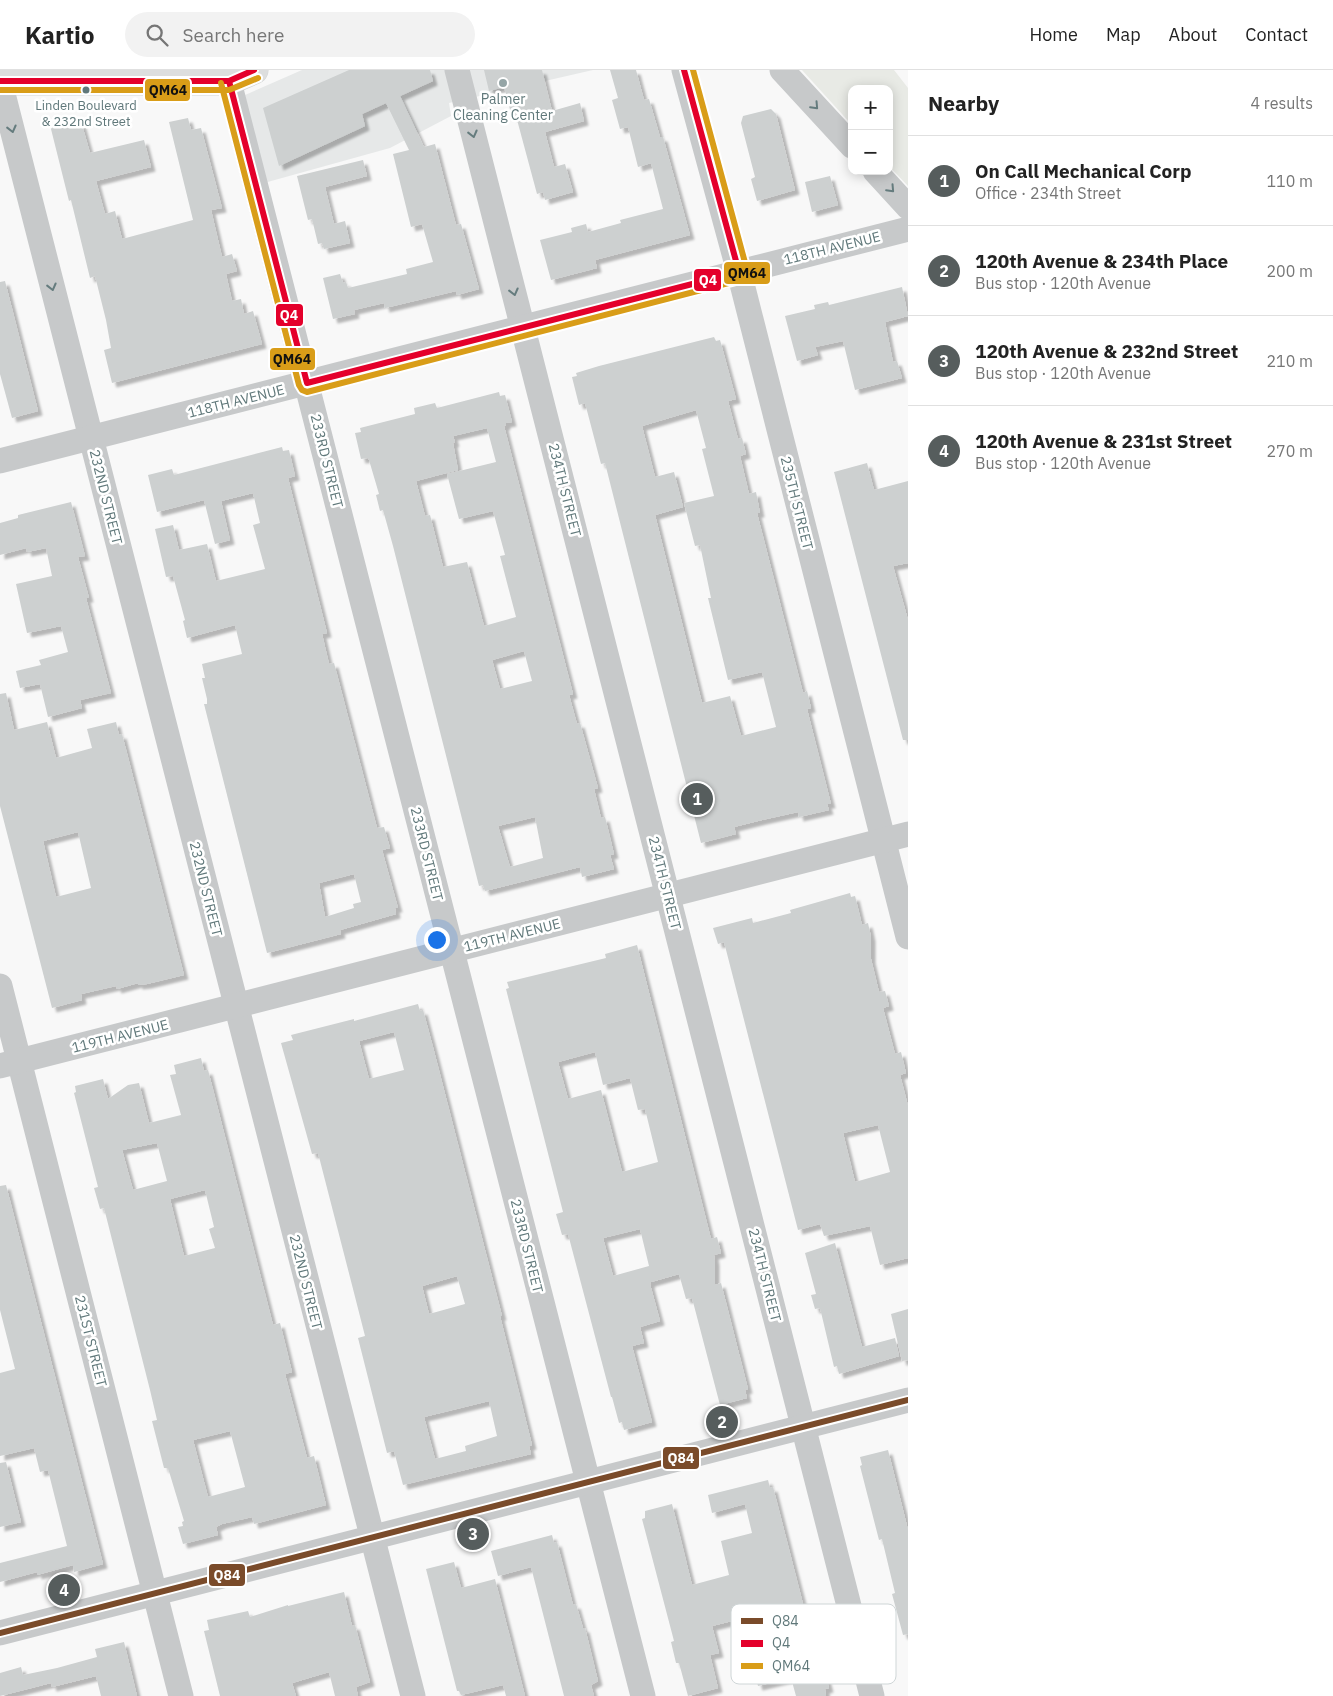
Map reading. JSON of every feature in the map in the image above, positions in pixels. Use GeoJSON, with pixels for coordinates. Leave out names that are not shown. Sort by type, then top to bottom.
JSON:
{"type":"FeatureCollection","features":[{"type":"Feature","properties":{"kind":"main road"},"geometry":{"type":"LineString","coordinates":[[0,82],[228,75],[254,70]]}},
{"type":"Feature","properties":{"kind":"street","name":"234TH STREET"},"geometry":{"type":"LineString","coordinates":[[457,70],[849,1604]]}},
{"type":"Feature","properties":{"kind":"street","name":"235TH STREET"},"geometry":{"type":"LineString","coordinates":[[684,70],[739,272],[908,937]]}},
{"type":"Feature","properties":{"kind":"street"},"geometry":{"type":"LineString","coordinates":[[782,70],[848,142]]}},
{"type":"Feature","properties":{"kind":"street","name":"233RD STREET"},"geometry":{"type":"LineString","coordinates":[[228,75],[643,1696]]}},
{"type":"Feature","properties":{"kind":"street","name":"232ND STREET"},"geometry":{"type":"LineString","coordinates":[[0,82],[413,1696]]}},
{"type":"Feature","properties":{"kind":"street"},"geometry":{"type":"LineString","coordinates":[[879,175],[908,207]]}},
{"type":"Feature","properties":{"kind":"street","name":"118TH AVENUE"},"geometry":{"type":"LineString","coordinates":[[0,461],[908,229]]}},
{"type":"Feature","properties":{"kind":"street","name":"119TH AVENUE"},"geometry":{"type":"LineString","coordinates":[[10,1064],[908,834]]}},
{"type":"Feature","properties":{"kind":"street","name":"231ST STREET"},"geometry":{"type":"LineString","coordinates":[[0,986],[10,1064],[156,1593],[181,1696]]}},
{"type":"Feature","properties":{"kind":"street"},"geometry":{"type":"LineString","coordinates":[[0,1633],[908,1400]]}},
{"type":"Feature","properties":{"kind":"shaded area"},"geometry":{"type":"Polygon","coordinates":[[[302,70],[593,70],[449,103],[451,116],[390,148],[264,183],[245,95],[302,70]]]}},
{"type":"Feature","properties":{"kind":"shaded area"},"geometry":{"type":"Polygon","coordinates":[[[802,70],[894,70],[908,88],[908,186],[893,170],[893,85],[848,85],[848,121],[802,70]]]}},
{"type":"Feature","properties":{"kind":"building"},"geometry":{"type":"Polygon","coordinates":[[[349,70],[430,70],[433,81],[400,96],[424,147],[435,144],[456,225],[461,224],[479,289],[457,295],[456,291],[385,308],[384,303],[354,310],[355,314],[333,319],[323,278],[340,274],[343,283],[346,282],[348,288],[407,274],[406,269],[433,262],[422,224],[411,227],[393,154],[409,150],[386,103],[362,114],[365,126],[279,166],[263,108],[349,70]]]}},
{"type":"Feature","properties":{"kind":"building"},"geometry":{"type":"Polygon","coordinates":[[[484,70],[542,70],[552,111],[580,103],[584,121],[545,132],[554,167],[565,164],[573,192],[545,200],[543,192],[537,194],[516,116],[512,117],[504,87],[489,91],[484,70]]]}},
{"type":"Feature","properties":{"kind":"building"},"geometry":{"type":"Polygon","coordinates":[[[610,70],[636,70],[644,100],[649,99],[660,137],[663,137],[690,235],[595,260],[597,268],[551,280],[540,240],[572,232],[571,228],[586,224],[588,232],[621,223],[620,220],[663,209],[651,163],[638,167],[628,127],[620,129],[612,100],[618,98],[610,70]]]}},
{"type":"Feature","properties":{"kind":"building"},"geometry":{"type":"Polygon","coordinates":[[[771,109],[776,114],[795,190],[757,201],[751,179],[755,177],[741,123],[743,116],[771,109]]]}},
{"type":"Feature","properties":{"kind":"building"},"geometry":{"type":"Polygon","coordinates":[[[80,118],[90,153],[144,140],[151,167],[96,181],[105,214],[115,211],[122,239],[193,220],[169,122],[188,118],[191,130],[201,128],[222,208],[211,210],[222,257],[232,254],[237,271],[226,274],[232,301],[241,299],[244,314],[253,311],[262,344],[112,383],[104,350],[111,348],[106,320],[95,276],[90,278],[50,125],[80,118]]]}},
{"type":"Feature","properties":{"kind":"building"},"geometry":{"type":"Polygon","coordinates":[[[363,160],[367,176],[325,187],[334,224],[345,221],[350,243],[324,249],[322,243],[318,244],[312,219],[308,220],[297,176],[363,160]]]}},
{"type":"Feature","properties":{"kind":"building"},"geometry":{"type":"Polygon","coordinates":[[[830,176],[838,205],[812,212],[805,182],[830,176]]]}},
{"type":"Feature","properties":{"kind":"building"},"geometry":{"type":"Polygon","coordinates":[[[5,281],[38,411],[12,418],[0,374],[0,282],[5,281]]]}},
{"type":"Feature","properties":{"kind":"building"},"geometry":{"type":"Polygon","coordinates":[[[902,287],[908,316],[885,322],[893,362],[897,361],[902,378],[855,390],[843,341],[815,347],[818,355],[797,361],[785,316],[815,309],[814,305],[828,302],[829,305],[902,287]]]}},
{"type":"Feature","properties":{"kind":"building"},"geometry":{"type":"Polygon","coordinates":[[[714,337],[716,341],[720,340],[736,399],[728,401],[738,439],[742,438],[746,454],[740,456],[749,494],[756,492],[760,513],[757,513],[803,693],[807,691],[811,708],[807,709],[831,804],[827,804],[829,810],[799,817],[798,812],[734,827],[736,834],[701,843],[605,463],[601,464],[585,403],[579,405],[572,377],[577,376],[576,373],[714,337]],[[696,410],[642,426],[655,477],[674,472],[683,507],[655,515],[702,703],[730,696],[741,736],[776,727],[762,672],[728,680],[708,598],[711,598],[700,545],[695,546],[684,503],[714,496],[702,449],[706,448],[696,410]]]}},
{"type":"Feature","properties":{"kind":"building"},"geometry":{"type":"Polygon","coordinates":[[[499,392],[500,396],[505,395],[512,422],[506,423],[504,426],[573,694],[569,695],[577,724],[580,723],[598,788],[594,789],[601,818],[605,817],[614,854],[610,855],[614,869],[582,877],[580,867],[485,891],[483,885],[479,886],[393,546],[383,510],[380,511],[376,495],[379,494],[368,458],[361,459],[355,433],[361,432],[360,428],[415,414],[414,408],[435,403],[437,408],[499,392]],[[487,428],[453,436],[458,470],[416,481],[425,516],[430,515],[443,567],[467,562],[484,626],[516,617],[500,556],[505,555],[493,511],[459,519],[447,474],[496,462],[487,428]],[[524,651],[492,660],[500,689],[532,681],[524,651]],[[535,817],[498,826],[510,867],[543,858],[535,817]]]}},
{"type":"Feature","properties":{"kind":"building"},"geometry":{"type":"Polygon","coordinates":[[[282,447],[283,451],[289,450],[295,476],[288,478],[327,633],[322,634],[329,664],[334,663],[377,828],[384,827],[390,848],[382,850],[398,908],[395,908],[396,914],[340,930],[341,934],[267,953],[204,704],[207,704],[207,699],[202,678],[205,678],[202,664],[242,654],[235,625],[187,638],[183,621],[185,620],[173,576],[166,577],[155,529],[173,525],[179,550],[207,544],[216,581],[265,569],[253,525],[260,523],[253,493],[221,501],[230,540],[215,544],[204,500],[157,512],[148,475],[172,469],[174,475],[282,447]],[[354,874],[319,883],[325,917],[354,908],[353,904],[361,902],[354,874]]]}},
{"type":"Feature","properties":{"kind":"building"},"geometry":{"type":"Polygon","coordinates":[[[867,463],[874,490],[908,481],[908,563],[893,566],[908,620],[908,740],[903,740],[834,472],[867,463]]]}},
{"type":"Feature","properties":{"kind":"building"},"geometry":{"type":"Polygon","coordinates":[[[71,502],[85,556],[78,557],[89,598],[86,598],[111,693],[80,700],[82,708],[48,717],[40,684],[20,688],[16,671],[41,665],[39,660],[68,652],[61,626],[27,633],[16,584],[52,576],[46,548],[27,552],[26,548],[0,555],[0,523],[18,518],[18,515],[71,502]]]}},
{"type":"Feature","properties":{"kind":"building"},"geometry":{"type":"Polygon","coordinates":[[[6,693],[14,730],[47,722],[56,758],[92,748],[87,729],[116,722],[119,735],[122,734],[184,975],[147,984],[138,985],[138,983],[117,989],[116,986],[81,994],[82,1000],[52,1008],[0,806],[0,694],[6,693]],[[78,832],[43,841],[56,897],[91,888],[78,832]]]}},
{"type":"Feature","properties":{"kind":"building"},"geometry":{"type":"Polygon","coordinates":[[[850,893],[851,897],[855,896],[862,925],[868,923],[871,937],[871,959],[879,992],[885,991],[889,1006],[883,1008],[895,1054],[901,1052],[906,1073],[900,1075],[908,1106],[908,1258],[880,1265],[870,1226],[824,1236],[820,1224],[798,1230],[724,942],[718,944],[713,928],[752,918],[753,923],[791,913],[790,910],[850,893]],[[878,1125],[843,1133],[855,1182],[890,1172],[878,1125]]]}},
{"type":"Feature","properties":{"kind":"building"},"geometry":{"type":"Polygon","coordinates":[[[637,945],[711,1239],[717,1237],[721,1253],[714,1255],[715,1285],[721,1283],[748,1389],[745,1390],[747,1398],[720,1405],[692,1298],[686,1299],[679,1274],[651,1282],[660,1321],[640,1327],[644,1343],[632,1346],[652,1422],[624,1430],[622,1422],[619,1423],[611,1397],[568,1234],[562,1235],[556,1214],[563,1212],[506,989],[509,988],[507,982],[606,958],[605,954],[637,945]],[[595,1052],[558,1062],[568,1099],[601,1090],[622,1172],[658,1162],[645,1109],[638,1110],[630,1078],[603,1085],[595,1052]],[[640,1229],[603,1238],[613,1276],[649,1266],[640,1229]]]}},
{"type":"Feature","properties":{"kind":"building"},"geometry":{"type":"Polygon","coordinates":[[[418,1004],[420,1011],[423,1010],[502,1316],[500,1316],[532,1445],[529,1446],[531,1454],[403,1485],[394,1451],[387,1453],[358,1338],[365,1336],[318,1153],[312,1154],[281,1043],[293,1040],[291,1035],[354,1019],[354,1021],[418,1004]],[[394,1032],[359,1041],[369,1079],[404,1070],[394,1032]],[[457,1276],[422,1286],[429,1314],[465,1304],[457,1276]],[[489,1401],[424,1417],[435,1459],[466,1451],[465,1446],[497,1436],[489,1401]]]}},
{"type":"Feature","properties":{"kind":"building"},"geometry":{"type":"Polygon","coordinates":[[[201,1058],[204,1071],[208,1070],[273,1325],[280,1323],[292,1372],[285,1374],[307,1458],[314,1456],[326,1505],[254,1524],[252,1517],[222,1524],[216,1527],[218,1535],[183,1544],[178,1527],[183,1526],[182,1522],[184,1521],[168,1468],[164,1468],[152,1421],[157,1420],[150,1390],[104,1208],[100,1209],[94,1188],[98,1187],[74,1093],[76,1092],[75,1086],[103,1079],[108,1099],[128,1085],[139,1083],[149,1123],[181,1115],[170,1075],[176,1074],[174,1065],[201,1058]],[[157,1143],[122,1150],[133,1190],[167,1181],[157,1143]],[[205,1190],[170,1199],[184,1256],[215,1248],[209,1229],[214,1227],[205,1190]],[[230,1431],[193,1440],[208,1497],[245,1487],[230,1431]]]}},
{"type":"Feature","properties":{"kind":"building"},"geometry":{"type":"Polygon","coordinates":[[[6,1185],[103,1564],[74,1572],[73,1565],[37,1575],[37,1572],[0,1582],[0,1563],[67,1546],[48,1470],[40,1472],[34,1448],[0,1456],[0,1373],[15,1369],[0,1310],[0,1186],[6,1185]]]}},
{"type":"Feature","properties":{"kind":"building"},"geometry":{"type":"Polygon","coordinates":[[[835,1243],[862,1347],[895,1338],[899,1356],[839,1374],[837,1366],[834,1367],[820,1308],[815,1309],[811,1295],[816,1294],[805,1253],[835,1243]]]}},
{"type":"Feature","properties":{"kind":"building"},"geometry":{"type":"Polygon","coordinates":[[[908,1309],[908,1360],[902,1361],[891,1314],[908,1309]]]}},
{"type":"Feature","properties":{"kind":"building"},"geometry":{"type":"Polygon","coordinates":[[[888,1450],[908,1530],[908,1634],[903,1635],[892,1594],[895,1593],[882,1539],[879,1540],[860,1466],[862,1465],[860,1457],[888,1450]]]}},
{"type":"Feature","properties":{"kind":"building"},"geometry":{"type":"Polygon","coordinates":[[[6,1462],[21,1522],[0,1527],[0,1463],[6,1462]]]}},
{"type":"Feature","properties":{"kind":"building"},"geometry":{"type":"Polygon","coordinates":[[[768,1480],[770,1488],[773,1487],[803,1604],[731,1604],[731,1621],[712,1626],[719,1653],[710,1655],[718,1688],[688,1696],[679,1663],[676,1663],[671,1642],[674,1641],[642,1519],[645,1518],[645,1511],[672,1504],[692,1585],[729,1575],[721,1541],[752,1533],[745,1504],[712,1513],[708,1495],[768,1480]]]}},
{"type":"Feature","properties":{"kind":"building"},"geometry":{"type":"Polygon","coordinates":[[[552,1535],[554,1543],[557,1542],[573,1605],[576,1604],[583,1628],[585,1628],[598,1681],[591,1685],[594,1696],[564,1696],[531,1567],[498,1576],[491,1551],[552,1535]]]}},
{"type":"Feature","properties":{"kind":"building"},"geometry":{"type":"Polygon","coordinates":[[[454,1562],[461,1588],[495,1579],[525,1696],[506,1696],[503,1685],[461,1695],[457,1691],[426,1569],[454,1562]]]}},
{"type":"Feature","properties":{"kind":"building"},"geometry":{"type":"Polygon","coordinates":[[[344,1592],[352,1626],[355,1625],[370,1682],[356,1687],[358,1696],[335,1696],[329,1672],[292,1683],[296,1696],[220,1696],[204,1631],[209,1630],[207,1620],[248,1611],[250,1617],[288,1605],[344,1592]]]}},
{"type":"Feature","properties":{"kind":"building"},"geometry":{"type":"Polygon","coordinates":[[[124,1642],[137,1696],[101,1696],[96,1676],[52,1687],[51,1683],[0,1696],[0,1673],[21,1667],[23,1675],[57,1668],[97,1657],[95,1649],[124,1642]]]}},
{"type":"Feature","properties":{"kind":"building"},"geometry":{"type":"Polygon","coordinates":[[[793,1684],[828,1684],[829,1688],[825,1689],[826,1696],[796,1696],[793,1684]]]}},
{"type":"Feature","properties":{"kind":"transit line","name":"Q4"},"geometry":{"type":"LineString","coordinates":[[0,81],[229,81],[254,70]]}},
{"type":"Feature","properties":{"kind":"transit line","name":"Q4"},"geometry":{"type":"LineString","coordinates":[[229,81],[307,383],[739,272],[684,70]]}},
{"type":"Feature","properties":{"kind":"transit line","name":"QM64"},"geometry":{"type":"LineString","coordinates":[[221,83],[299,385],[302,390],[307,392],[744,279],[747,275],[747,270],[693,70]]}},
{"type":"Feature","properties":{"kind":"transit line","name":"QM64"},"geometry":{"type":"LineString","coordinates":[[0,90],[229,90],[258,78]]}},
{"type":"Feature","properties":{"kind":"transit line","name":"Q84"},"geometry":{"type":"LineString","coordinates":[[0,1633],[908,1400]]}},
{"type":"Feature","properties":{"kind":"place","name":"Palmer Cleaning Center"},"geometry":{"type":"Point","coordinates":[503,83]}},
{"type":"Feature","properties":{"kind":"place","name":"Linden Boulevard & 232nd Street"},"geometry":{"type":"Point","coordinates":[86,90]}},
{"type":"Feature","properties":{"kind":"place","name":"On Call Mechanical Corp"},"geometry":{"type":"Point","coordinates":[697,799]}},
{"type":"Feature","properties":{"kind":"place","name":"120th Avenue & 234th Place"},"geometry":{"type":"Point","coordinates":[722,1422]}},
{"type":"Feature","properties":{"kind":"place","name":"120th Avenue & 232nd Street"},"geometry":{"type":"Point","coordinates":[473,1534]}},
{"type":"Feature","properties":{"kind":"place","name":"120th Avenue & 231st Street"},"geometry":{"type":"Point","coordinates":[64,1590]}}]}
